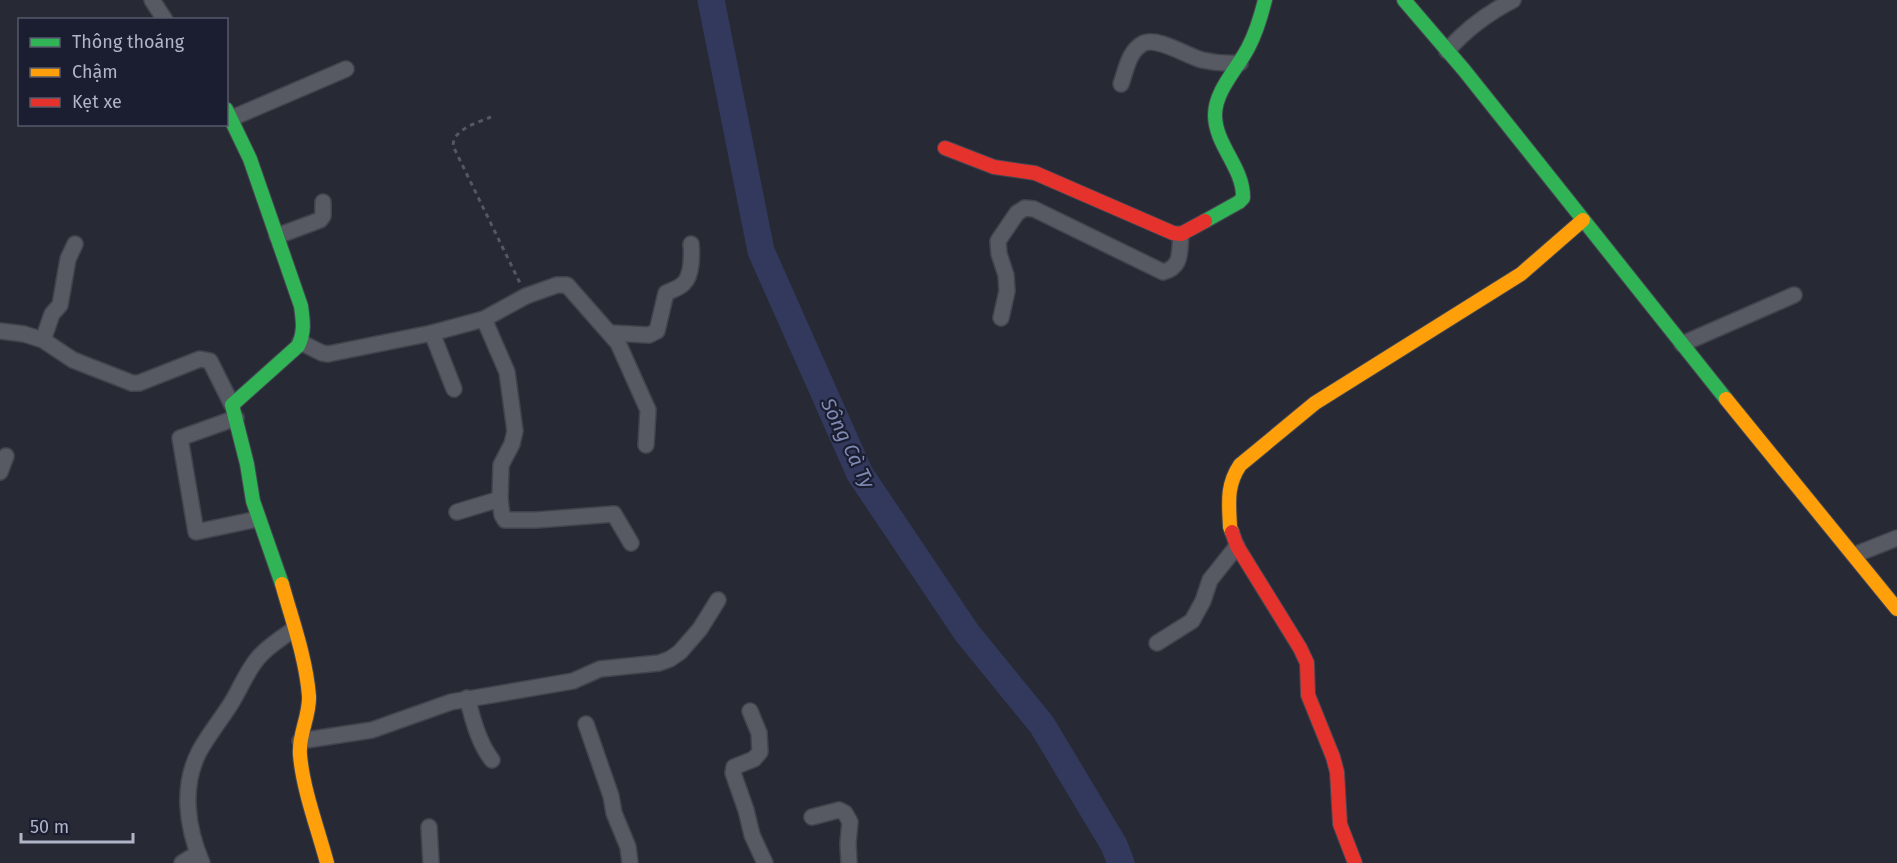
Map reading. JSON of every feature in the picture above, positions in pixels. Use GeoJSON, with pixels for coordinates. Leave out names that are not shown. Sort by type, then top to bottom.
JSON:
{"type":"FeatureCollection","features":[{"type":"Feature","properties":{"kind":"street"},"geometry":{"type":"LineString","coordinates":[[153,0],[164,18]]}},
{"type":"Feature","properties":{"kind":"street"},"geometry":{"type":"LineString","coordinates":[[945,148],[994,166],[1035,173],[1173,233],[1181,234],[1243,198],[1243,185],[1221,141],[1215,112],[1218,100],[1250,45],[1265,0]]}},
{"type":"Feature","properties":{"kind":"street"},"geometry":{"type":"LineString","coordinates":[[1404,0],[1448,51],[1897,609]]}},
{"type":"Feature","properties":{"kind":"street"},"geometry":{"type":"LineString","coordinates":[[1448,51],[1460,36],[1475,24],[1500,6],[1513,0]]}},
{"type":"Feature","properties":{"kind":"street"},"geometry":{"type":"LineString","coordinates":[[1121,84],[1129,59],[1136,49],[1147,42],[1154,41],[1163,44],[1200,60],[1226,64],[1240,63]]}},
{"type":"Feature","properties":{"kind":"street"},"geometry":{"type":"LineString","coordinates":[[258,519],[196,532],[180,438],[234,411],[267,372],[291,353],[300,342],[304,327],[303,312],[278,236],[250,159],[229,113],[346,69]]}},
{"type":"Feature","properties":{"kind":"street"},"geometry":{"type":"LineString","coordinates":[[278,236],[320,220],[323,216],[323,202]]}},
{"type":"Feature","properties":{"kind":"street"},"geometry":{"type":"LineString","coordinates":[[1001,318],[1007,291],[1006,275],[999,254],[998,241],[1017,213],[1025,208],[1034,209],[1163,272],[1172,269],[1178,262],[1181,234]]}},
{"type":"Feature","properties":{"kind":"street"},"geometry":{"type":"LineString","coordinates":[[1355,863],[1340,825],[1338,778],[1334,756],[1308,695],[1306,663],[1300,648],[1237,546],[1229,518],[1229,488],[1233,475],[1240,465],[1315,403],[1521,274],[1583,220]]}},
{"type":"Feature","properties":{"kind":"street"},"geometry":{"type":"LineString","coordinates":[[611,333],[649,335],[657,331],[666,293],[682,285],[688,277],[691,243]]}},
{"type":"Feature","properties":{"kind":"street"},"geometry":{"type":"LineString","coordinates":[[43,340],[52,314],[60,305],[68,259],[75,244]]}},
{"type":"Feature","properties":{"kind":"street"},"geometry":{"type":"LineString","coordinates":[[300,342],[328,354],[432,333],[484,320],[526,296],[557,285],[567,285],[618,343],[648,410],[646,445]]}},
{"type":"Feature","properties":{"kind":"street"},"geometry":{"type":"LineString","coordinates":[[1682,344],[1794,295]]}},
{"type":"Feature","properties":{"kind":"street"},"geometry":{"type":"LineString","coordinates":[[484,320],[507,372],[515,431],[512,444],[501,465],[500,499],[505,520],[560,519],[614,514],[631,543]]}},
{"type":"Feature","properties":{"kind":"street"},"geometry":{"type":"LineString","coordinates":[[0,331],[24,334],[43,340],[74,360],[132,383],[139,383],[200,359],[210,361],[234,411],[253,501],[282,582],[304,669],[308,709],[300,741],[300,756],[327,863]]}},
{"type":"Feature","properties":{"kind":"street"},"geometry":{"type":"LineString","coordinates":[[432,333],[454,389]]}},
{"type":"Feature","properties":{"kind":"street"},"geometry":{"type":"LineString","coordinates":[[0,472],[6,456]]}},
{"type":"Feature","properties":{"kind":"street"},"geometry":{"type":"LineString","coordinates":[[457,512],[500,499]]}},
{"type":"Feature","properties":{"kind":"street"},"geometry":{"type":"LineString","coordinates":[[1854,555],[1897,538]]}},
{"type":"Feature","properties":{"kind":"street"},"geometry":{"type":"LineString","coordinates":[[1157,643],[1192,621],[1203,601],[1210,580],[1237,546]]}},
{"type":"Feature","properties":{"kind":"street"},"geometry":{"type":"LineString","coordinates":[[300,741],[372,730],[451,702],[573,681],[600,669],[659,663],[680,652],[700,629],[718,600]]}},
{"type":"Feature","properties":{"kind":"street"},"geometry":{"type":"LineString","coordinates":[[182,863],[200,858],[192,835],[188,807],[189,784],[195,762],[255,662],[266,649],[294,629]]}},
{"type":"Feature","properties":{"kind":"street"},"geometry":{"type":"LineString","coordinates":[[467,698],[485,750],[492,760]]}},
{"type":"Feature","properties":{"kind":"street"},"geometry":{"type":"LineString","coordinates":[[750,711],[759,733],[760,752],[754,759],[734,768],[733,773],[749,825],[765,863]]}},
{"type":"Feature","properties":{"kind":"street"},"geometry":{"type":"LineString","coordinates":[[586,724],[611,796],[614,813],[628,848],[630,863]]}},
{"type":"Feature","properties":{"kind":"street"},"geometry":{"type":"LineString","coordinates":[[812,817],[839,810],[848,816],[850,822],[849,863]]}},
{"type":"Feature","properties":{"kind":"street"},"geometry":{"type":"LineString","coordinates":[[429,827],[431,863]]}},
{"type":"Feature","properties":{"kind":"path"},"geometry":{"type":"LineString","coordinates":[[490,117],[460,132],[453,140],[453,146],[526,296]]}},
{"type":"Feature","properties":{"kind":"waterway","name":"Sông Cà Ty"},"geometry":{"type":"LineString","coordinates":[[711,0],[761,251],[860,474],[967,633],[1042,725],[1114,845],[1121,863]]}},
{"type":"Feature","properties":{"kind":"traffic: fast"},"geometry":{"type":"LineString","coordinates":[[1205,221],[1243,198],[1239,177],[1216,126],[1215,115],[1219,97],[1251,42],[1265,0]]}},
{"type":"Feature","properties":{"kind":"traffic: fast"},"geometry":{"type":"LineString","coordinates":[[1404,0],[1464,70],[1726,399]]}},
{"type":"Feature","properties":{"kind":"traffic: fast"},"geometry":{"type":"LineString","coordinates":[[228,113],[250,159],[301,306],[303,331],[298,346],[232,405],[247,464],[253,501],[282,584]]}},
{"type":"Feature","properties":{"kind":"traffic: slow"},"geometry":{"type":"LineString","coordinates":[[1232,532],[1229,495],[1232,480],[1240,465],[1315,403],[1521,274],[1583,220]]}},
{"type":"Feature","properties":{"kind":"traffic: slow"},"geometry":{"type":"LineString","coordinates":[[1726,399],[1897,609]]}},
{"type":"Feature","properties":{"kind":"traffic: slow"},"geometry":{"type":"LineString","coordinates":[[282,584],[302,653],[309,696],[300,748],[302,768],[307,796],[327,863]]}},
{"type":"Feature","properties":{"kind":"traffic: jam"},"geometry":{"type":"LineString","coordinates":[[945,148],[994,167],[1035,173],[1173,233],[1181,234],[1205,221]]}},
{"type":"Feature","properties":{"kind":"traffic: jam"},"geometry":{"type":"LineString","coordinates":[[1232,532],[1237,546],[1307,663],[1308,695],[1333,757],[1337,772],[1340,824],[1355,863]]}}]}
